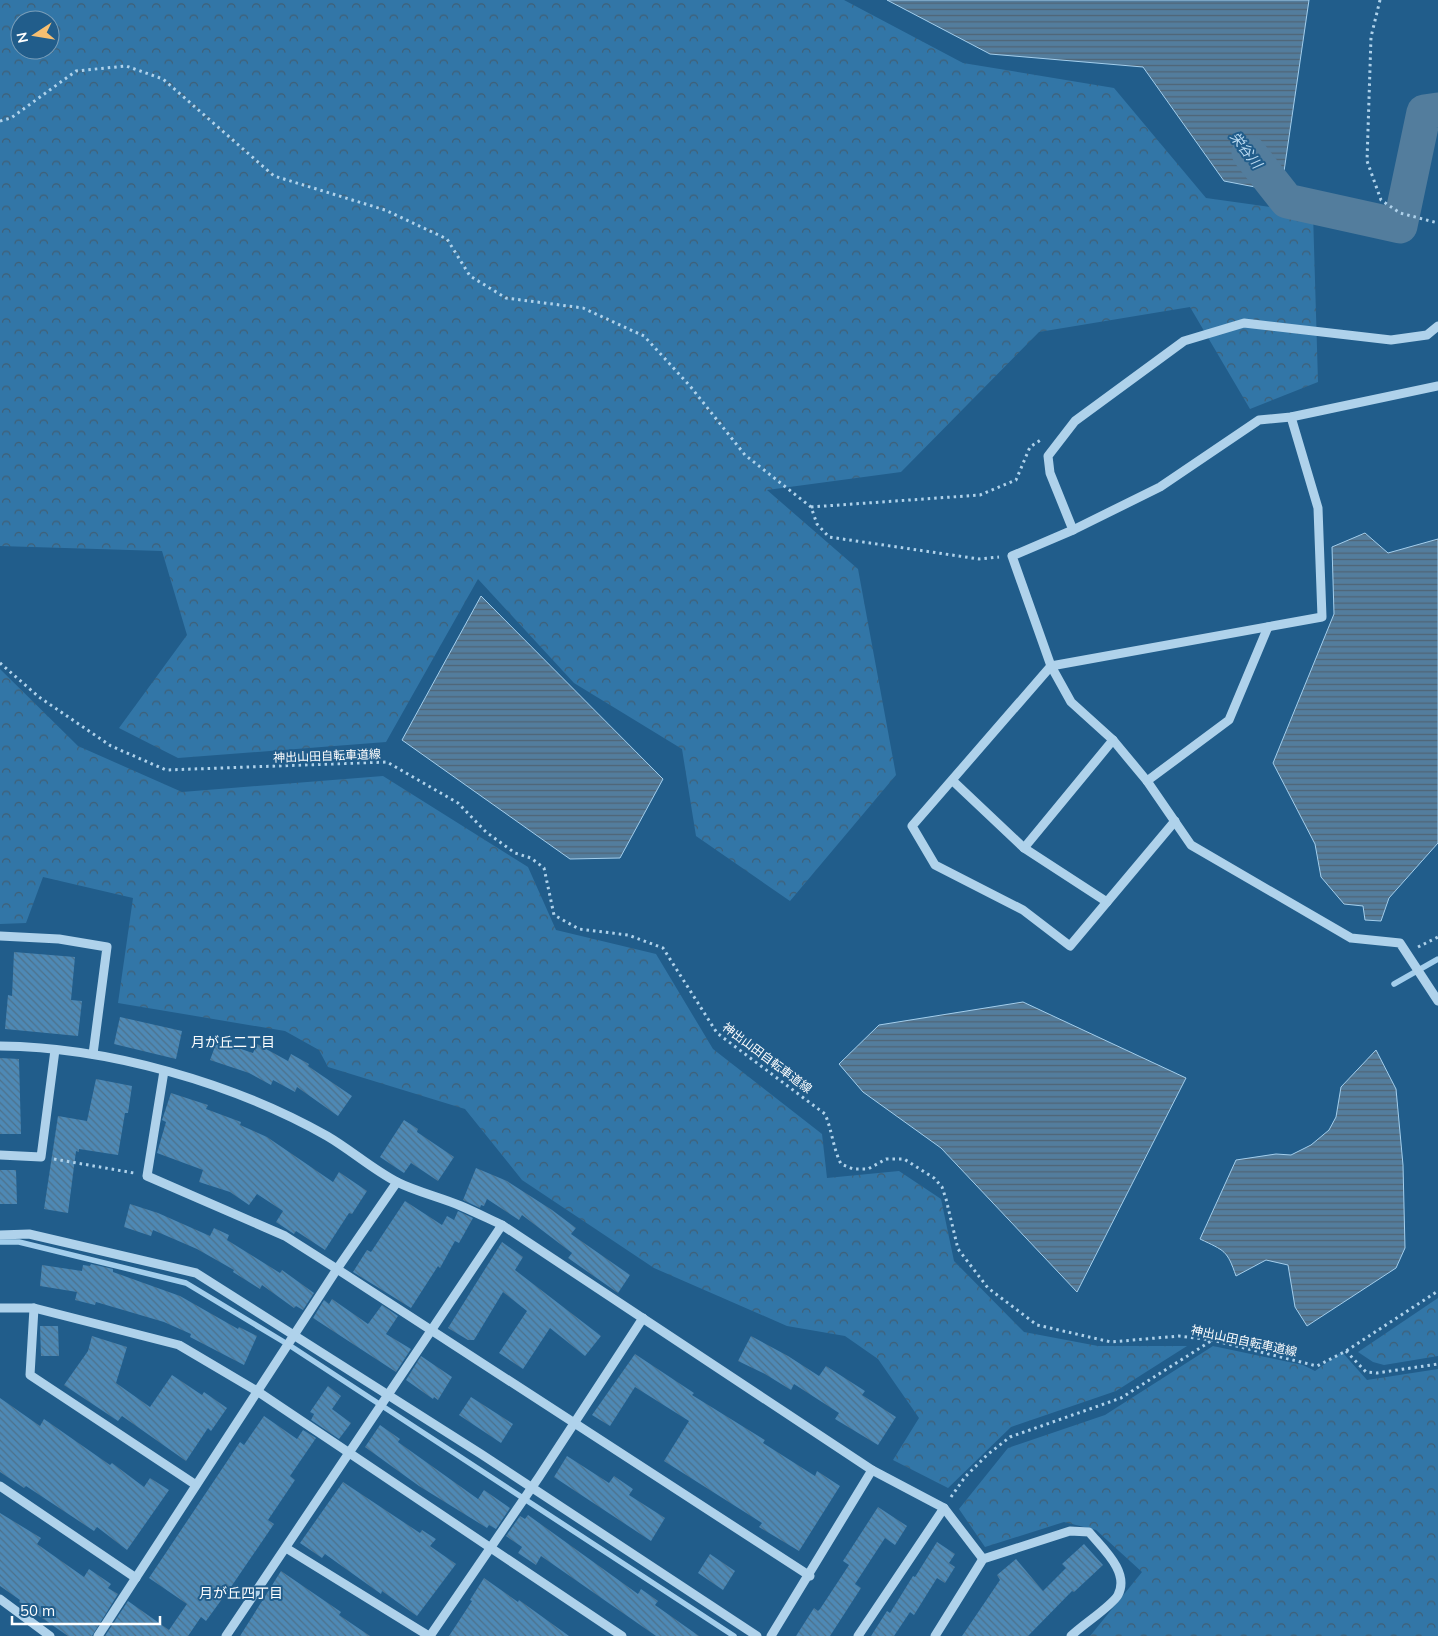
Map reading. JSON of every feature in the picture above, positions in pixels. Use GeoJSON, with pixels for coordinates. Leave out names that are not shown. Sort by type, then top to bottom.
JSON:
{"type":"FeatureCollection","features":[{"type":"Feature","properties":{"kind":"street"},"geometry":{"type":"LineString","coordinates":[[1073,530],[1050,474],[1048,456],[1075,421],[1184,341],[1244,323],[1391,340],[1427,335],[1438,326]]}},
{"type":"Feature","properties":{"kind":"street"},"geometry":{"type":"LineString","coordinates":[[1438,386],[1290,417],[1259,420],[1160,487],[1073,530],[1012,556],[1051,666],[1071,702],[1113,740],[1147,781],[1191,845],[1351,938],[1400,943],[1438,1001]]}},
{"type":"Feature","properties":{"kind":"street"},"geometry":{"type":"LineString","coordinates":[[1175,821],[1070,946],[1023,910],[935,865],[912,826],[1051,666],[1322,617],[1318,508],[1290,417]]}},
{"type":"Feature","properties":{"kind":"street"},"geometry":{"type":"LineString","coordinates":[[1147,781],[1229,720],[1268,627]]}},
{"type":"Feature","properties":{"kind":"street"},"geometry":{"type":"LineString","coordinates":[[1024,848],[1113,740]]}},
{"type":"Feature","properties":{"kind":"street"},"geometry":{"type":"LineString","coordinates":[[953,781],[1024,848],[1107,902]]}},
{"type":"Feature","properties":{"kind":"street"},"geometry":{"type":"LineString","coordinates":[[0,936],[59,939],[107,947],[93,1054]]}},
{"type":"Feature","properties":{"kind":"street"},"geometry":{"type":"LineString","coordinates":[[0,1046],[93,1054],[164,1071],[234,1093],[326,1136],[397,1182],[462,1206],[502,1225],[872,1470],[944,1508],[983,1559]]}},
{"type":"Feature","properties":{"kind":"street"},"geometry":{"type":"LineString","coordinates":[[0,1155],[41,1157],[55,1050]]}},
{"type":"Feature","properties":{"kind":"street"},"geometry":{"type":"LineString","coordinates":[[164,1071],[146,1176],[285,1236],[433,1329],[810,1576]]}},
{"type":"Feature","properties":{"kind":"street"},"geometry":{"type":"LineString","coordinates":[[98,1636],[256,1391],[295,1336],[337,1269],[397,1182]]}},
{"type":"Feature","properties":{"kind":"street"},"geometry":{"type":"LineString","coordinates":[[226,1636],[389,1396],[502,1225]]}},
{"type":"Feature","properties":{"kind":"street"},"geometry":{"type":"LineString","coordinates":[[0,1235],[29,1234],[196,1273],[389,1396],[757,1636]]}},
{"type":"Feature","properties":{"kind":"street"},"geometry":{"type":"LineString","coordinates":[[0,1308],[34,1308],[180,1345],[256,1391],[622,1636]]}},
{"type":"Feature","properties":{"kind":"street"},"geometry":{"type":"LineString","coordinates":[[34,1308],[30,1375],[196,1485]]}},
{"type":"Feature","properties":{"kind":"street"},"geometry":{"type":"LineString","coordinates":[[286,1548],[429,1636],[491,1549],[643,1318]]}},
{"type":"Feature","properties":{"kind":"street"},"geometry":{"type":"LineString","coordinates":[[771,1636],[810,1576],[872,1470]]}},
{"type":"Feature","properties":{"kind":"street"},"geometry":{"type":"LineString","coordinates":[[0,1486],[136,1578]]}},
{"type":"Feature","properties":{"kind":"street"},"geometry":{"type":"LineString","coordinates":[[858,1636],[944,1508]]}},
{"type":"Feature","properties":{"kind":"street"},"geometry":{"type":"LineString","coordinates":[[935,1636],[983,1559],[1070,1531],[1090,1532],[1114,1563],[1121,1578],[1118,1596],[1071,1636]]}},
{"type":"Feature","properties":{"kind":"street"},"geometry":{"type":"LineString","coordinates":[[0,1599],[50,1636]]}},
{"type":"Feature","properties":{"kind":"path"},"geometry":{"type":"LineString","coordinates":[[1380,0],[1371,37],[1367,160],[1381,200],[1400,212],[1438,223]]}},
{"type":"Feature","properties":{"kind":"path"},"geometry":{"type":"LineString","coordinates":[[0,121],[11,118],[76,71],[126,66],[163,79],[274,176],[385,210],[447,239],[470,276],[506,298],[582,308],[644,336],[690,386],[745,455],[811,508],[817,524],[830,537],[979,559],[1012,556]]}},
{"type":"Feature","properties":{"kind":"path"},"geometry":{"type":"LineString","coordinates":[[811,508],[980,495],[1016,480],[1030,447],[1046,437]]}},
{"type":"Feature","properties":{"kind":"path","name":"神出山田自転車道線"},"geometry":{"type":"LineString","coordinates":[[0,663],[39,697],[111,746],[166,770],[387,762],[458,803],[486,832],[515,852],[531,858],[544,868],[554,915],[579,929],[628,934],[663,948],[717,1033],[825,1114],[830,1125],[834,1150],[841,1164],[853,1168],[868,1169],[886,1159],[904,1159],[934,1178],[942,1188],[946,1199],[958,1249],[988,1288],[1038,1325],[1111,1342],[1179,1336],[1212,1340],[1317,1366],[1346,1351],[1438,1291]]}},
{"type":"Feature","properties":{"kind":"path"},"geometry":{"type":"LineString","coordinates":[[1406,953],[1438,937]]}},
{"type":"Feature","properties":{"kind":"path"},"geometry":{"type":"LineString","coordinates":[[41,1157],[146,1176]]}},
{"type":"Feature","properties":{"kind":"path"},"geometry":{"type":"LineString","coordinates":[[944,1508],[965,1477],[987,1455],[1010,1437],[1121,1398],[1212,1340]]}},
{"type":"Feature","properties":{"kind":"path"},"geometry":{"type":"LineString","coordinates":[[1346,1351],[1366,1372],[1377,1373],[1438,1364]]}},
{"type":"Feature","properties":{"kind":"green space"},"geometry":{"type":"Polygon","coordinates":[[[0,0],[844,0],[963,63],[1114,88],[1206,198],[1313,213],[1318,382],[1250,409],[1190,307],[1039,332],[901,472],[767,490],[858,569],[896,775],[790,901],[696,836],[682,749],[574,683],[478,579],[386,742],[178,758],[119,728],[187,635],[162,551],[0,546],[0,0]]]}},
{"type":"Feature","properties":{"kind":"green space"},"geometry":{"type":"Polygon","coordinates":[[[0,669],[78,746],[182,792],[383,776],[528,867],[556,930],[656,954],[713,1049],[822,1134],[827,1178],[899,1171],[941,1199],[954,1261],[1024,1332],[1098,1346],[1187,1346],[1116,1391],[1011,1427],[948,1488],[893,1460],[919,1418],[878,1359],[845,1336],[787,1326],[654,1268],[522,1180],[465,1109],[328,1067],[319,1050],[285,1031],[118,1003],[133,898],[43,877],[26,923],[0,924],[0,669]]]}},
{"type":"Feature","properties":{"kind":"green space"},"geometry":{"type":"Polygon","coordinates":[[[1438,1298],[1438,1356],[1384,1365],[1373,1362],[1358,1352],[1438,1298]]]}},
{"type":"Feature","properties":{"kind":"green space"},"geometry":{"type":"Polygon","coordinates":[[[1213,1346],[1303,1365],[1315,1371],[1342,1352],[1367,1380],[1438,1369],[1438,1636],[1090,1636],[1142,1572],[1096,1530],[1064,1522],[985,1547],[959,1509],[1008,1448],[1105,1415],[1213,1346]]]}},
{"type":"Feature","properties":{"kind":"water"},"geometry":{"type":"Polygon","coordinates":[[[887,0],[1309,0],[1281,192],[1224,181],[1143,67],[990,54],[887,0]]]}},
{"type":"Feature","properties":{"kind":"water"},"geometry":{"type":"Polygon","coordinates":[[[1365,533],[1388,553],[1438,539],[1438,843],[1389,898],[1381,921],[1365,920],[1363,906],[1344,904],[1321,877],[1315,844],[1273,763],[1334,614],[1332,547],[1365,533]]]}},
{"type":"Feature","properties":{"kind":"water"},"geometry":{"type":"Polygon","coordinates":[[[481,596],[663,779],[620,858],[570,859],[402,740],[481,596]]]}},
{"type":"Feature","properties":{"kind":"water"},"geometry":{"type":"Polygon","coordinates":[[[1023,1002],[1186,1078],[1077,1292],[941,1148],[863,1092],[839,1064],[879,1025],[1023,1002]]]}},
{"type":"Feature","properties":{"kind":"water"},"geometry":{"type":"Polygon","coordinates":[[[1376,1050],[1396,1089],[1403,1165],[1405,1248],[1396,1268],[1307,1326],[1295,1307],[1288,1265],[1266,1260],[1236,1276],[1224,1252],[1200,1239],[1236,1160],[1276,1154],[1291,1155],[1311,1145],[1329,1130],[1336,1117],[1341,1087],[1376,1050]]]}},
{"type":"Feature","properties":{"kind":"building"},"geometry":{"type":"Polygon","coordinates":[[[14,952],[75,957],[71,1000],[82,1001],[78,1036],[5,1029],[8,995],[12,996],[14,952]]]}},
{"type":"Feature","properties":{"kind":"building"},"geometry":{"type":"Polygon","coordinates":[[[120,1017],[182,1031],[176,1059],[114,1044],[120,1017]]]}},
{"type":"Feature","properties":{"kind":"building"},"geometry":{"type":"Polygon","coordinates":[[[217,1041],[253,1053],[257,1044],[288,1061],[291,1054],[309,1064],[308,1066],[352,1096],[338,1116],[297,1087],[295,1092],[273,1080],[271,1085],[249,1073],[210,1060],[217,1041]]]}},
{"type":"Feature","properties":{"kind":"building"},"geometry":{"type":"Polygon","coordinates":[[[0,1058],[19,1059],[21,1134],[0,1134],[0,1058]]]}},
{"type":"Feature","properties":{"kind":"building"},"geometry":{"type":"Polygon","coordinates":[[[96,1079],[132,1086],[118,1155],[79,1149],[79,1152],[76,1151],[68,1213],[44,1209],[58,1116],[87,1121],[96,1079]]]}},
{"type":"Feature","properties":{"kind":"building"},"geometry":{"type":"Polygon","coordinates":[[[171,1093],[208,1105],[206,1109],[241,1122],[240,1125],[267,1137],[333,1182],[339,1172],[367,1191],[352,1214],[349,1213],[325,1250],[296,1231],[294,1234],[276,1222],[283,1211],[257,1194],[249,1205],[230,1192],[199,1182],[203,1170],[157,1153],[166,1122],[162,1120],[171,1093]]]}},
{"type":"Feature","properties":{"kind":"building"},"geometry":{"type":"Polygon","coordinates":[[[404,1120],[418,1129],[417,1132],[454,1157],[438,1181],[411,1163],[404,1173],[380,1157],[404,1120]]]}},
{"type":"Feature","properties":{"kind":"building"},"geometry":{"type":"Polygon","coordinates":[[[476,1168],[507,1181],[552,1210],[576,1228],[571,1234],[630,1275],[618,1293],[568,1258],[572,1253],[522,1215],[519,1220],[487,1199],[484,1206],[481,1205],[480,1208],[463,1200],[476,1168]]]}},
{"type":"Feature","properties":{"kind":"building"},"geometry":{"type":"Polygon","coordinates":[[[0,1170],[16,1170],[17,1204],[0,1204],[0,1170]]]}},
{"type":"Feature","properties":{"kind":"building"},"geometry":{"type":"Polygon","coordinates":[[[405,1201],[442,1225],[447,1216],[454,1220],[458,1211],[473,1218],[459,1243],[455,1241],[440,1268],[438,1266],[411,1308],[353,1272],[367,1250],[371,1252],[405,1201]]]}},
{"type":"Feature","properties":{"kind":"building"},"geometry":{"type":"Polygon","coordinates":[[[130,1204],[158,1213],[210,1236],[214,1228],[229,1235],[227,1240],[280,1273],[282,1270],[314,1293],[303,1310],[296,1306],[294,1308],[262,1285],[260,1289],[233,1272],[234,1270],[197,1249],[153,1230],[151,1236],[124,1227],[130,1204]]]}},
{"type":"Feature","properties":{"kind":"building"},"geometry":{"type":"Polygon","coordinates":[[[502,1242],[523,1257],[515,1270],[601,1336],[585,1356],[550,1328],[523,1369],[499,1353],[527,1311],[503,1292],[474,1340],[468,1340],[448,1328],[502,1242]]]}},
{"type":"Feature","properties":{"kind":"building"},"geometry":{"type":"Polygon","coordinates":[[[91,1264],[113,1269],[113,1272],[180,1296],[238,1329],[239,1327],[257,1336],[244,1365],[190,1337],[191,1334],[164,1322],[96,1302],[95,1305],[75,1300],[77,1292],[40,1286],[42,1265],[82,1271],[83,1265],[90,1266],[91,1264]]]}},
{"type":"Feature","properties":{"kind":"building"},"geometry":{"type":"Polygon","coordinates":[[[332,1299],[368,1324],[382,1305],[398,1316],[386,1334],[411,1349],[396,1372],[313,1318],[324,1300],[329,1304],[332,1299]]]}},
{"type":"Feature","properties":{"kind":"building"},"geometry":{"type":"Polygon","coordinates":[[[40,1326],[58,1326],[59,1356],[41,1356],[40,1326]]]}},
{"type":"Feature","properties":{"kind":"building"},"geometry":{"type":"Polygon","coordinates":[[[92,1336],[127,1347],[116,1383],[150,1407],[172,1375],[202,1395],[204,1392],[227,1408],[211,1431],[208,1428],[186,1461],[122,1416],[118,1421],[64,1385],[88,1351],[92,1336]]]}},
{"type":"Feature","properties":{"kind":"building"},"geometry":{"type":"Polygon","coordinates":[[[751,1336],[788,1356],[819,1376],[826,1366],[865,1391],[862,1395],[896,1417],[878,1445],[835,1419],[839,1413],[794,1384],[791,1390],[765,1374],[738,1361],[751,1336]]]}},
{"type":"Feature","properties":{"kind":"building"},"geometry":{"type":"Polygon","coordinates":[[[635,1354],[694,1393],[692,1395],[765,1440],[763,1443],[815,1476],[817,1471],[840,1486],[799,1551],[759,1527],[762,1523],[664,1461],[689,1421],[635,1387],[610,1426],[592,1415],[635,1354]]]}},
{"type":"Feature","properties":{"kind":"building"},"geometry":{"type":"Polygon","coordinates":[[[421,1356],[452,1377],[438,1400],[434,1397],[433,1399],[406,1380],[421,1356]]]}},
{"type":"Feature","properties":{"kind":"building"},"geometry":{"type":"Polygon","coordinates":[[[328,1386],[341,1396],[332,1409],[351,1423],[339,1439],[311,1420],[314,1414],[310,1412],[328,1386]]]}},
{"type":"Feature","properties":{"kind":"building"},"geometry":{"type":"Polygon","coordinates":[[[471,1397],[513,1424],[501,1443],[459,1415],[471,1397]]]}},
{"type":"Feature","properties":{"kind":"building"},"geometry":{"type":"Polygon","coordinates":[[[0,1398],[40,1426],[44,1419],[110,1465],[112,1463],[144,1487],[150,1478],[169,1490],[127,1550],[97,1527],[94,1531],[26,1486],[24,1488],[0,1472],[0,1398]]]}},
{"type":"Feature","properties":{"kind":"building"},"geometry":{"type":"Polygon","coordinates":[[[264,1416],[297,1439],[303,1430],[316,1438],[290,1476],[295,1480],[268,1520],[274,1524],[233,1584],[206,1621],[201,1617],[188,1636],[105,1636],[128,1601],[169,1630],[187,1604],[149,1578],[240,1442],[244,1445],[264,1416]]]}},
{"type":"Feature","properties":{"kind":"building"},"geometry":{"type":"Polygon","coordinates":[[[380,1425],[400,1439],[398,1442],[478,1499],[484,1490],[510,1508],[496,1529],[489,1525],[487,1528],[419,1486],[365,1447],[380,1425]]]}},
{"type":"Feature","properties":{"kind":"building"},"geometry":{"type":"Polygon","coordinates":[[[567,1456],[609,1483],[614,1476],[633,1489],[629,1495],[665,1518],[651,1541],[554,1477],[567,1456]]]}},
{"type":"Feature","properties":{"kind":"building"},"geometry":{"type":"Polygon","coordinates":[[[343,1482],[420,1533],[422,1530],[436,1539],[430,1546],[456,1564],[417,1616],[382,1591],[381,1594],[325,1554],[322,1558],[300,1543],[343,1482]]]}},
{"type":"Feature","properties":{"kind":"building"},"geometry":{"type":"Polygon","coordinates":[[[878,1507],[907,1526],[895,1545],[885,1538],[855,1584],[861,1588],[830,1636],[796,1636],[814,1608],[818,1611],[820,1609],[849,1565],[843,1561],[878,1507]]]}},
{"type":"Feature","properties":{"kind":"building"},"geometry":{"type":"Polygon","coordinates":[[[0,1513],[41,1538],[37,1544],[84,1577],[89,1569],[111,1584],[108,1588],[118,1594],[92,1636],[68,1636],[19,1602],[20,1600],[0,1586],[0,1513]]]}},
{"type":"Feature","properties":{"kind":"building"},"geometry":{"type":"Polygon","coordinates":[[[528,1515],[638,1594],[641,1589],[658,1601],[655,1605],[699,1636],[656,1636],[541,1556],[536,1565],[518,1553],[522,1547],[506,1536],[520,1516],[525,1519],[528,1515]]]}},
{"type":"Feature","properties":{"kind":"building"},"geometry":{"type":"Polygon","coordinates":[[[937,1542],[955,1554],[949,1563],[955,1567],[945,1583],[937,1578],[914,1615],[910,1612],[894,1636],[871,1636],[887,1611],[890,1613],[937,1542]]]}},
{"type":"Feature","properties":{"kind":"building"},"geometry":{"type":"Polygon","coordinates":[[[1084,1544],[1103,1565],[1074,1592],[1072,1591],[1028,1636],[962,1636],[1000,1580],[997,1575],[1016,1559],[1043,1591],[1066,1568],[1062,1564],[1084,1544]]]}},
{"type":"Feature","properties":{"kind":"building"},"geometry":{"type":"Polygon","coordinates":[[[710,1554],[735,1571],[723,1590],[698,1573],[710,1554]]]}},
{"type":"Feature","properties":{"kind":"building"},"geometry":{"type":"Polygon","coordinates":[[[281,1571],[341,1612],[339,1615],[370,1636],[240,1636],[281,1571]]]}},
{"type":"Feature","properties":{"kind":"building"},"geometry":{"type":"Polygon","coordinates":[[[484,1578],[518,1602],[519,1600],[569,1636],[449,1636],[472,1601],[470,1600],[484,1578]]]}},
{"type":"Feature","properties":{"kind":"waterway","name":"栄谷川"},"geometry":{"type":"LineString","coordinates":[[1249,153],[1287,201],[1400,226],[1424,112],[1438,110]]}},
{"type":"Feature","properties":{"kind":"waterway"},"geometry":{"type":"LineString","coordinates":[[1394,984],[1438,959]]}},
{"type":"Feature","properties":{"kind":"waterway"},"geometry":{"type":"LineString","coordinates":[[0,1242],[19,1242],[186,1283],[289,1345],[734,1636]]}},
{"type":"Feature","properties":{"kind":"district","name":"月が丘二丁目"},"geometry":{"type":"Point","coordinates":[233,1042]}},
{"type":"Feature","properties":{"kind":"district","name":"月が丘四丁目"},"geometry":{"type":"Point","coordinates":[241,1593]}}]}
